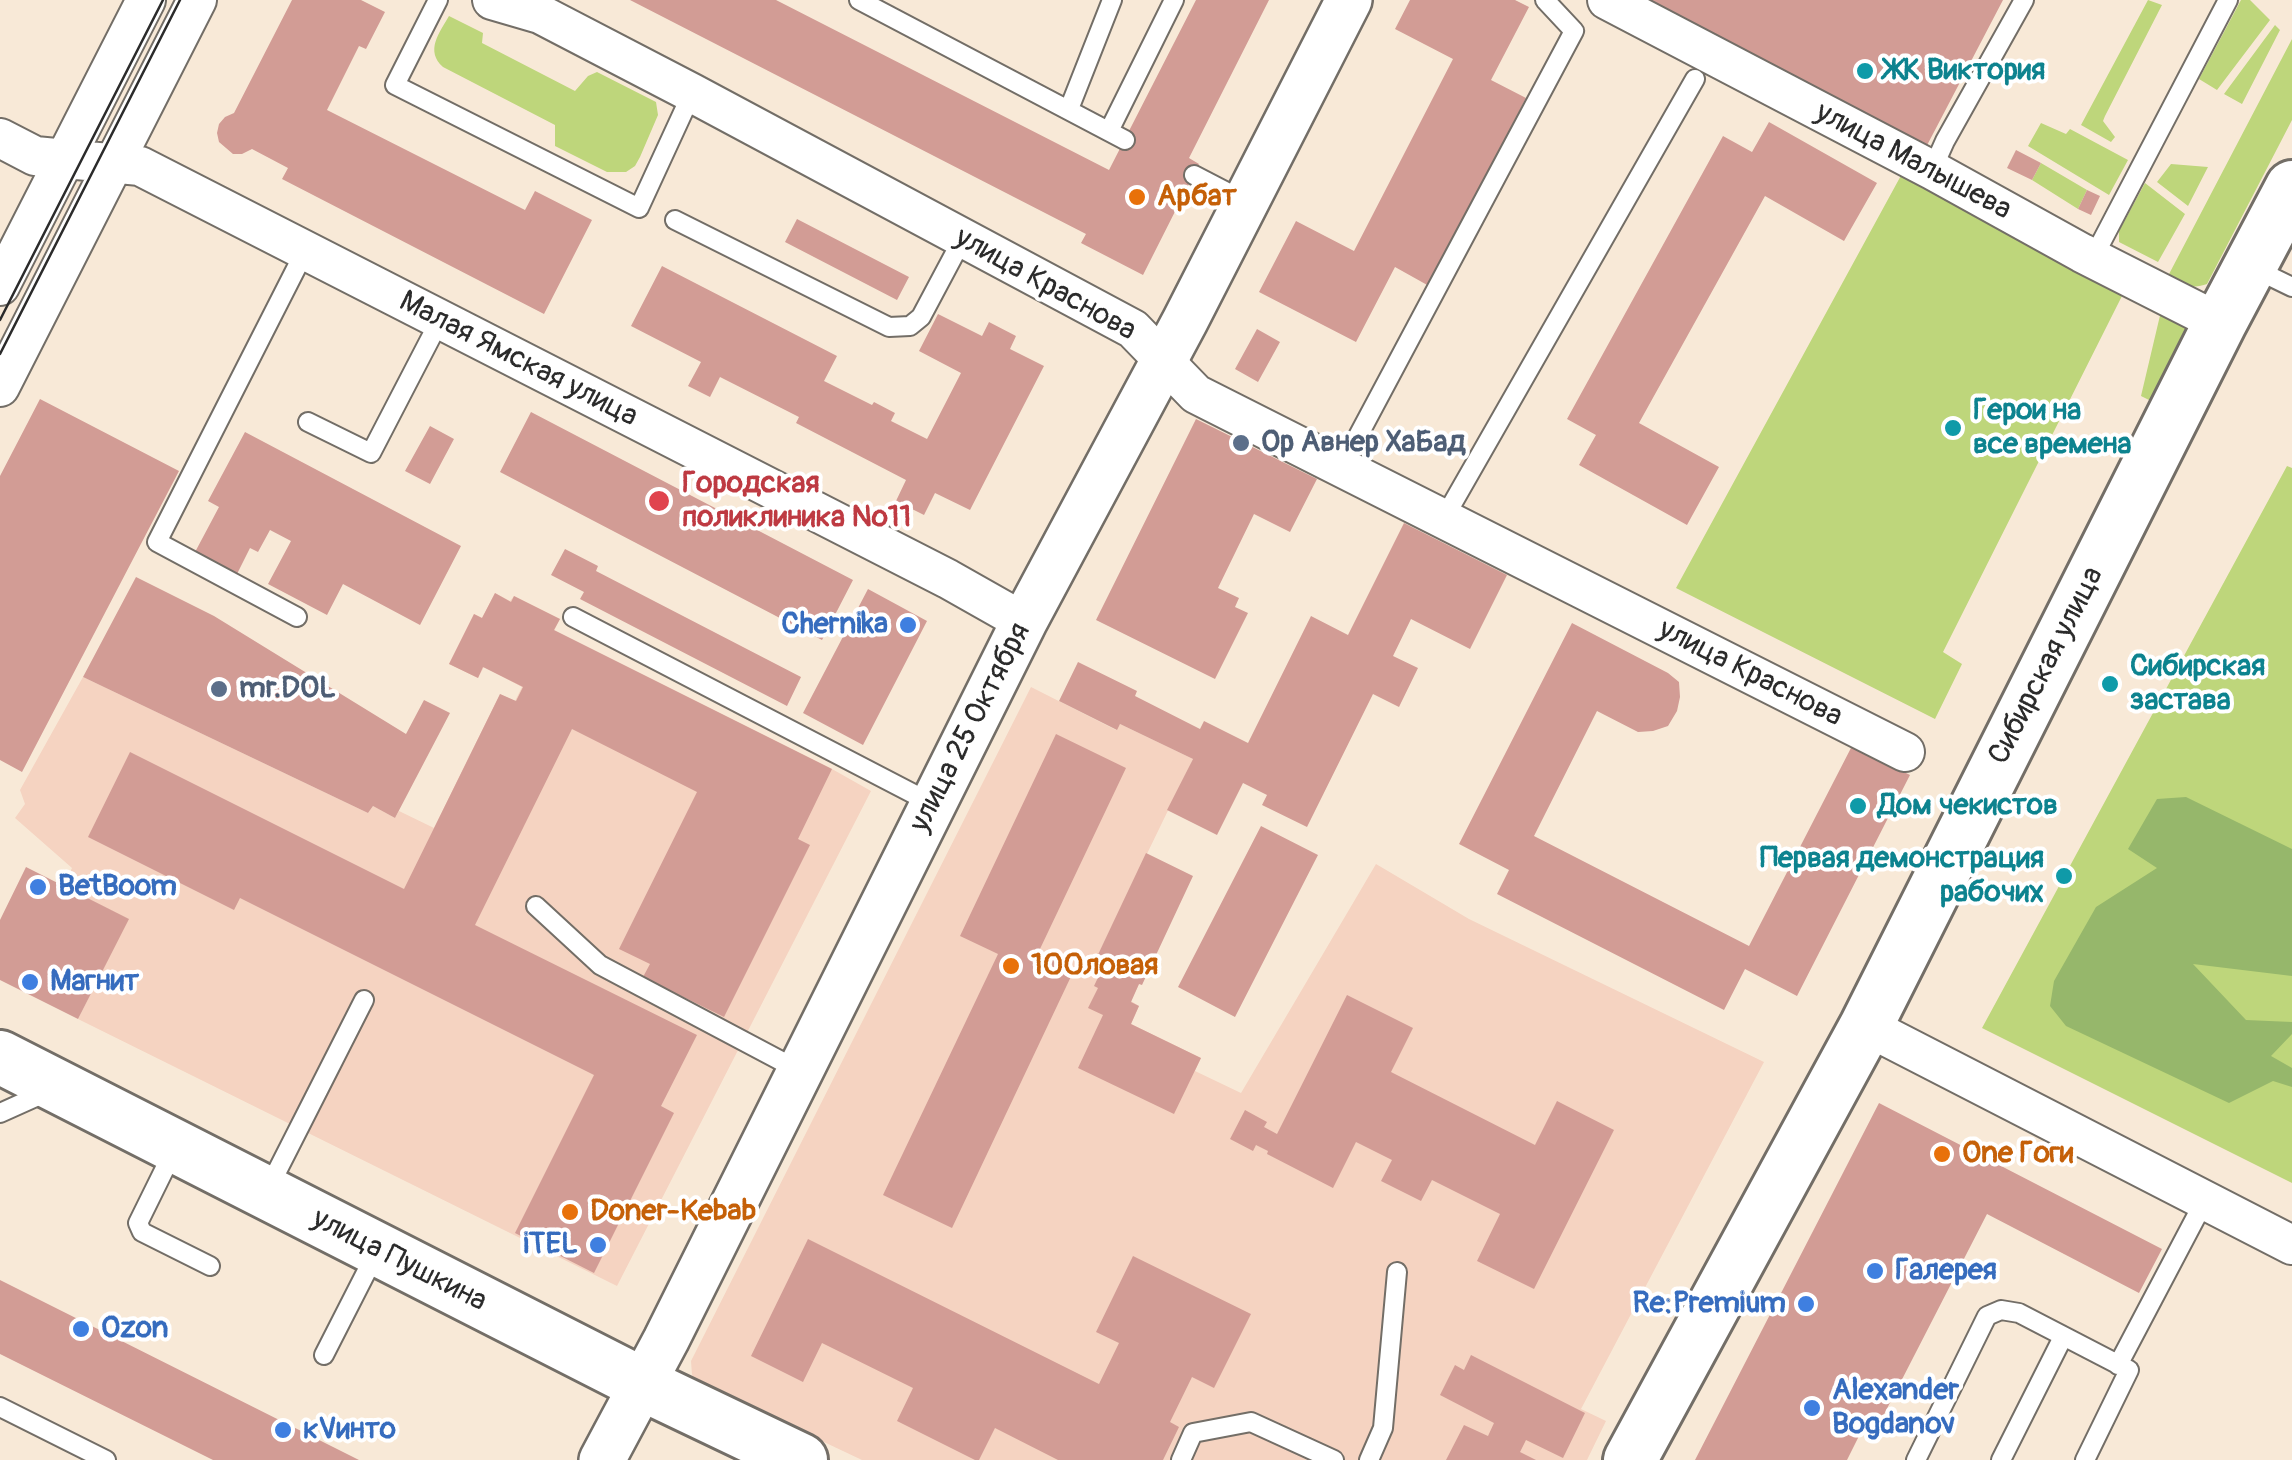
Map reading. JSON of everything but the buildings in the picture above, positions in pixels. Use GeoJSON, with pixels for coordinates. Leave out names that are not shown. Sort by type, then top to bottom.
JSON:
{"type":"FeatureCollection","features":[{"type":"Feature","properties":{"kind":"main road","name":"Сибирская улица"},"geometry":{"type":"LineString","coordinates":[[1630,1460],[1866,1026],[2220,324],[2271,277],[2292,187]]}},
{"type":"Feature","properties":{"kind":"main road","name":"улица Пушкина"},"geometry":{"type":"LineString","coordinates":[[0,1057],[642,1384],[801,1460]]}},
{"type":"Feature","properties":{"kind":"street"},"geometry":{"type":"LineString","coordinates":[[0,286],[146,0]]}},
{"type":"Feature","properties":{"kind":"street"},"geometry":{"type":"LineString","coordinates":[[0,387],[197,0]]}},
{"type":"Feature","properties":{"kind":"street","name":"улица Краснова"},"geometry":{"type":"LineString","coordinates":[[492,0],[540,14],[692,92],[1133,329],[1196,394],[1905,752]]}},
{"type":"Feature","properties":{"kind":"street","name":"улица 25 Октября"},"geometry":{"type":"LineString","coordinates":[[602,1460],[1024,622],[1349,0]]}},
{"type":"Feature","properties":{"kind":"street","name":"улица Малышева"},"geometry":{"type":"LineString","coordinates":[[1607,0],[2220,324]]}},
{"type":"Feature","properties":{"kind":"street","name":"Малая Ямская улица"},"geometry":{"type":"LineString","coordinates":[[0,138],[35,156],[140,166],[948,579],[1024,622]]}},
{"type":"Feature","properties":{"kind":"street"},"geometry":{"type":"LineString","coordinates":[[1866,1026],[2292,1245]]}},
{"type":"Feature","properties":{"kind":"lane"},"geometry":{"type":"LineString","coordinates":[[438,0],[395,85],[639,208],[692,92]]}},
{"type":"Feature","properties":{"kind":"lane"},"geometry":{"type":"LineString","coordinates":[[859,0],[1117,136],[1174,0]]}},
{"type":"Feature","properties":{"kind":"lane"},"geometry":{"type":"LineString","coordinates":[[1069,108],[1112,0]]}},
{"type":"Feature","properties":{"kind":"lane"},"geometry":{"type":"LineString","coordinates":[[1341,468],[1574,31],[1545,0]]}},
{"type":"Feature","properties":{"kind":"lane"},"geometry":{"type":"LineString","coordinates":[[1932,170],[2024,0]]}},
{"type":"Feature","properties":{"kind":"lane"},"geometry":{"type":"LineString","coordinates":[[2093,258],[2228,0]]}},
{"type":"Feature","properties":{"kind":"lane"},"geometry":{"type":"LineString","coordinates":[[1443,520],[1695,79]]}},
{"type":"Feature","properties":{"kind":"lane"},"geometry":{"type":"LineString","coordinates":[[1194,175],[1246,202]]}},
{"type":"Feature","properties":{"kind":"lane"},"geometry":{"type":"LineString","coordinates":[[676,220],[889,328],[910,326],[920,317],[963,238]]}},
{"type":"Feature","properties":{"kind":"lane"},"geometry":{"type":"LineString","coordinates":[[297,617],[157,542],[305,250]]}},
{"type":"Feature","properties":{"kind":"lane"},"geometry":{"type":"LineString","coordinates":[[308,422],[370,454],[440,320]]}},
{"type":"Feature","properties":{"kind":"lane"},"geometry":{"type":"LineString","coordinates":[[572,617],[934,804]]}},
{"type":"Feature","properties":{"kind":"lane"},"geometry":{"type":"LineString","coordinates":[[536,906],[600,965],[800,1071]]}},
{"type":"Feature","properties":{"kind":"lane"},"geometry":{"type":"LineString","coordinates":[[266,1194],[364,1000]]}},
{"type":"Feature","properties":{"kind":"lane"},"geometry":{"type":"LineString","coordinates":[[0,1113],[58,1087]]}},
{"type":"Feature","properties":{"kind":"lane"},"geometry":{"type":"LineString","coordinates":[[176,1148],[138,1222],[142,1232],[210,1266]]}},
{"type":"Feature","properties":{"kind":"lane"},"geometry":{"type":"LineString","coordinates":[[2118,1366],[2205,1200]]}},
{"type":"Feature","properties":{"kind":"lane"},"geometry":{"type":"LineString","coordinates":[[324,1355],[377,1250]]}},
{"type":"Feature","properties":{"kind":"lane"},"geometry":{"type":"LineString","coordinates":[[1369,1460],[1383,1428],[1397,1272]]}},
{"type":"Feature","properties":{"kind":"lane"},"geometry":{"type":"LineString","coordinates":[[1916,1460],[1987,1316],[2001,1310],[2019,1313],[2129,1370],[2086,1460]]}},
{"type":"Feature","properties":{"kind":"lane"},"geometry":{"type":"LineString","coordinates":[[2001,1460],[2063,1337]]}},
{"type":"Feature","properties":{"kind":"lane"},"geometry":{"type":"LineString","coordinates":[[0,1408],[106,1460]]}},
{"type":"Feature","properties":{"kind":"lane"},"geometry":{"type":"LineString","coordinates":[[1182,1460],[1193,1433],[1251,1422],[1334,1460]]}},
{"type":"Feature","properties":{"kind":"shaded area"},"geometry":{"type":"Polygon","coordinates":[[[495,593],[510,601],[514,596],[560,619],[554,631],[871,791],[617,1286],[78,1019],[128,919],[63,886],[72,868],[15,818],[25,804],[20,790],[83,677],[368,813],[373,806],[395,818],[399,811],[434,828],[500,694],[515,701],[522,687],[484,667],[478,678],[449,664],[474,614],[482,618],[495,593]]]}},
{"type":"Feature","properties":{"kind":"shaded area"},"geometry":{"type":"Polygon","coordinates":[[[1031,687],[1116,730],[1120,724],[1193,759],[1094,963],[1139,984],[1131,1001],[1139,1006],[1131,1024],[1201,1058],[1195,1071],[1241,1093],[1376,864],[1469,919],[1764,1062],[1581,1409],[1606,1421],[1587,1460],[862,1460],[697,1382],[691,1361],[1031,687]]]}},
{"type":"Feature","properties":{"kind":"green space"},"geometry":{"type":"Polygon","coordinates":[[[2148,0],[2162,5],[2103,121],[2115,137],[2111,142],[2081,125],[2148,0]]]}},
{"type":"Feature","properties":{"kind":"green space"},"geometry":{"type":"Polygon","coordinates":[[[2241,0],[2250,0],[2270,20],[2217,90],[2199,79],[2241,0]]]}},
{"type":"Feature","properties":{"kind":"green space"},"geometry":{"type":"Polygon","coordinates":[[[449,16],[483,33],[482,43],[575,91],[597,72],[656,102],[658,115],[635,166],[626,172],[607,172],[555,146],[555,125],[443,67],[434,48],[449,16]]]}},
{"type":"Feature","properties":{"kind":"green space"},"geometry":{"type":"Polygon","coordinates":[[[2275,25],[2280,30],[2242,104],[2224,94],[2275,25]]]}},
{"type":"Feature","properties":{"kind":"green space"},"geometry":{"type":"Polygon","coordinates":[[[2292,39],[2292,120],[2207,284],[2182,284],[2168,276],[2292,39]]]}},
{"type":"Feature","properties":{"kind":"green space"},"geometry":{"type":"Polygon","coordinates":[[[2041,123],[2066,134],[2070,129],[2128,160],[2109,195],[2028,146],[2041,123]]]}},
{"type":"Feature","properties":{"kind":"green space"},"geometry":{"type":"Polygon","coordinates":[[[2041,163],[2087,190],[2078,209],[2032,180],[2041,163]]]}},
{"type":"Feature","properties":{"kind":"green space"},"geometry":{"type":"Polygon","coordinates":[[[2171,164],[2208,167],[2188,206],[2157,182],[2171,164]]]}},
{"type":"Feature","properties":{"kind":"green space"},"geometry":{"type":"Polygon","coordinates":[[[1904,170],[2124,292],[1943,652],[1962,664],[1935,719],[1676,588],[1904,170]]]}},
{"type":"Feature","properties":{"kind":"green space"},"geometry":{"type":"Polygon","coordinates":[[[2145,183],[2185,214],[2158,262],[2119,242],[2119,231],[2145,183]]]}},
{"type":"Feature","properties":{"kind":"green space"},"geometry":{"type":"Polygon","coordinates":[[[2162,307],[2187,325],[2189,332],[2155,403],[2141,396],[2162,307]]]}},
{"type":"Feature","properties":{"kind":"green space"},"geometry":{"type":"Polygon","coordinates":[[[2287,466],[2292,468],[2292,1183],[1982,1028],[2287,466]]]}},
{"type":"Feature","properties":{"kind":"green space"},"geometry":{"type":"Polygon","coordinates":[[[2186,797],[2292,849],[2292,976],[2193,964],[2246,1020],[2292,1022],[2292,1034],[2271,1056],[2292,1068],[2292,1087],[2273,1081],[2229,1103],[2066,1026],[2050,1006],[2054,981],[2096,907],[2157,868],[2128,849],[2157,799],[2186,797]]]}},
{"type":"Feature","properties":{"kind":"tram line"},"geometry":{"type":"LineString","coordinates":[[0,320],[163,0]]}},
{"type":"Feature","properties":{"kind":"tram line"},"geometry":{"type":"LineString","coordinates":[[0,354],[180,0]]}},
{"type":"Feature","properties":{"kind":"place","name":"ЖК Виктория"},"geometry":{"type":"Point","coordinates":[1865,71]}},
{"type":"Feature","properties":{"kind":"place","name":"Арбат"},"geometry":{"type":"Point","coordinates":[1137,197]}},
{"type":"Feature","properties":{"kind":"place","name":"Герои на все времена"},"geometry":{"type":"Point","coordinates":[1953,428]}},
{"type":"Feature","properties":{"kind":"place","name":"Ор Авнер ХаБад"},"geometry":{"type":"Point","coordinates":[1241,443]}},
{"type":"Feature","properties":{"kind":"place","name":"Городская поликлиника №11"},"geometry":{"type":"Point","coordinates":[659,501]}},
{"type":"Feature","properties":{"kind":"place","name":"Chernika"},"geometry":{"type":"Point","coordinates":[908,625]}},
{"type":"Feature","properties":{"kind":"place","name":"Сибирская застава"},"geometry":{"type":"Point","coordinates":[2110,684]}},
{"type":"Feature","properties":{"kind":"place","name":"mr.DOL"},"geometry":{"type":"Point","coordinates":[219,689]}},
{"type":"Feature","properties":{"kind":"place","name":"Дом чекистов"},"geometry":{"type":"Point","coordinates":[1858,806]}},
{"type":"Feature","properties":{"kind":"place","name":"Первая демонстрация рабочих"},"geometry":{"type":"Point","coordinates":[2064,876]}},
{"type":"Feature","properties":{"kind":"place","name":"BetBoom"},"geometry":{"type":"Point","coordinates":[38,887]}},
{"type":"Feature","properties":{"kind":"place","name":"100ловая"},"geometry":{"type":"Point","coordinates":[1011,966]}},
{"type":"Feature","properties":{"kind":"place","name":"Магнит"},"geometry":{"type":"Point","coordinates":[30,982]}},
{"type":"Feature","properties":{"kind":"place","name":"One Гоги"},"geometry":{"type":"Point","coordinates":[1942,1154]}},
{"type":"Feature","properties":{"kind":"place","name":"Doner-Kebab"},"geometry":{"type":"Point","coordinates":[570,1212]}},
{"type":"Feature","properties":{"kind":"place","name":"iTEL"},"geometry":{"type":"Point","coordinates":[598,1245]}},
{"type":"Feature","properties":{"kind":"place","name":"Галерея"},"geometry":{"type":"Point","coordinates":[1875,1271]}},
{"type":"Feature","properties":{"kind":"place","name":"Re:Premium"},"geometry":{"type":"Point","coordinates":[1806,1304]}},
{"type":"Feature","properties":{"kind":"place","name":"Ozon"},"geometry":{"type":"Point","coordinates":[81,1329]}},
{"type":"Feature","properties":{"kind":"place","name":"Alexander Bogdanov"},"geometry":{"type":"Point","coordinates":[1812,1408]}},
{"type":"Feature","properties":{"kind":"place","name":"кVинто"},"geometry":{"type":"Point","coordinates":[283,1430]}}]}
